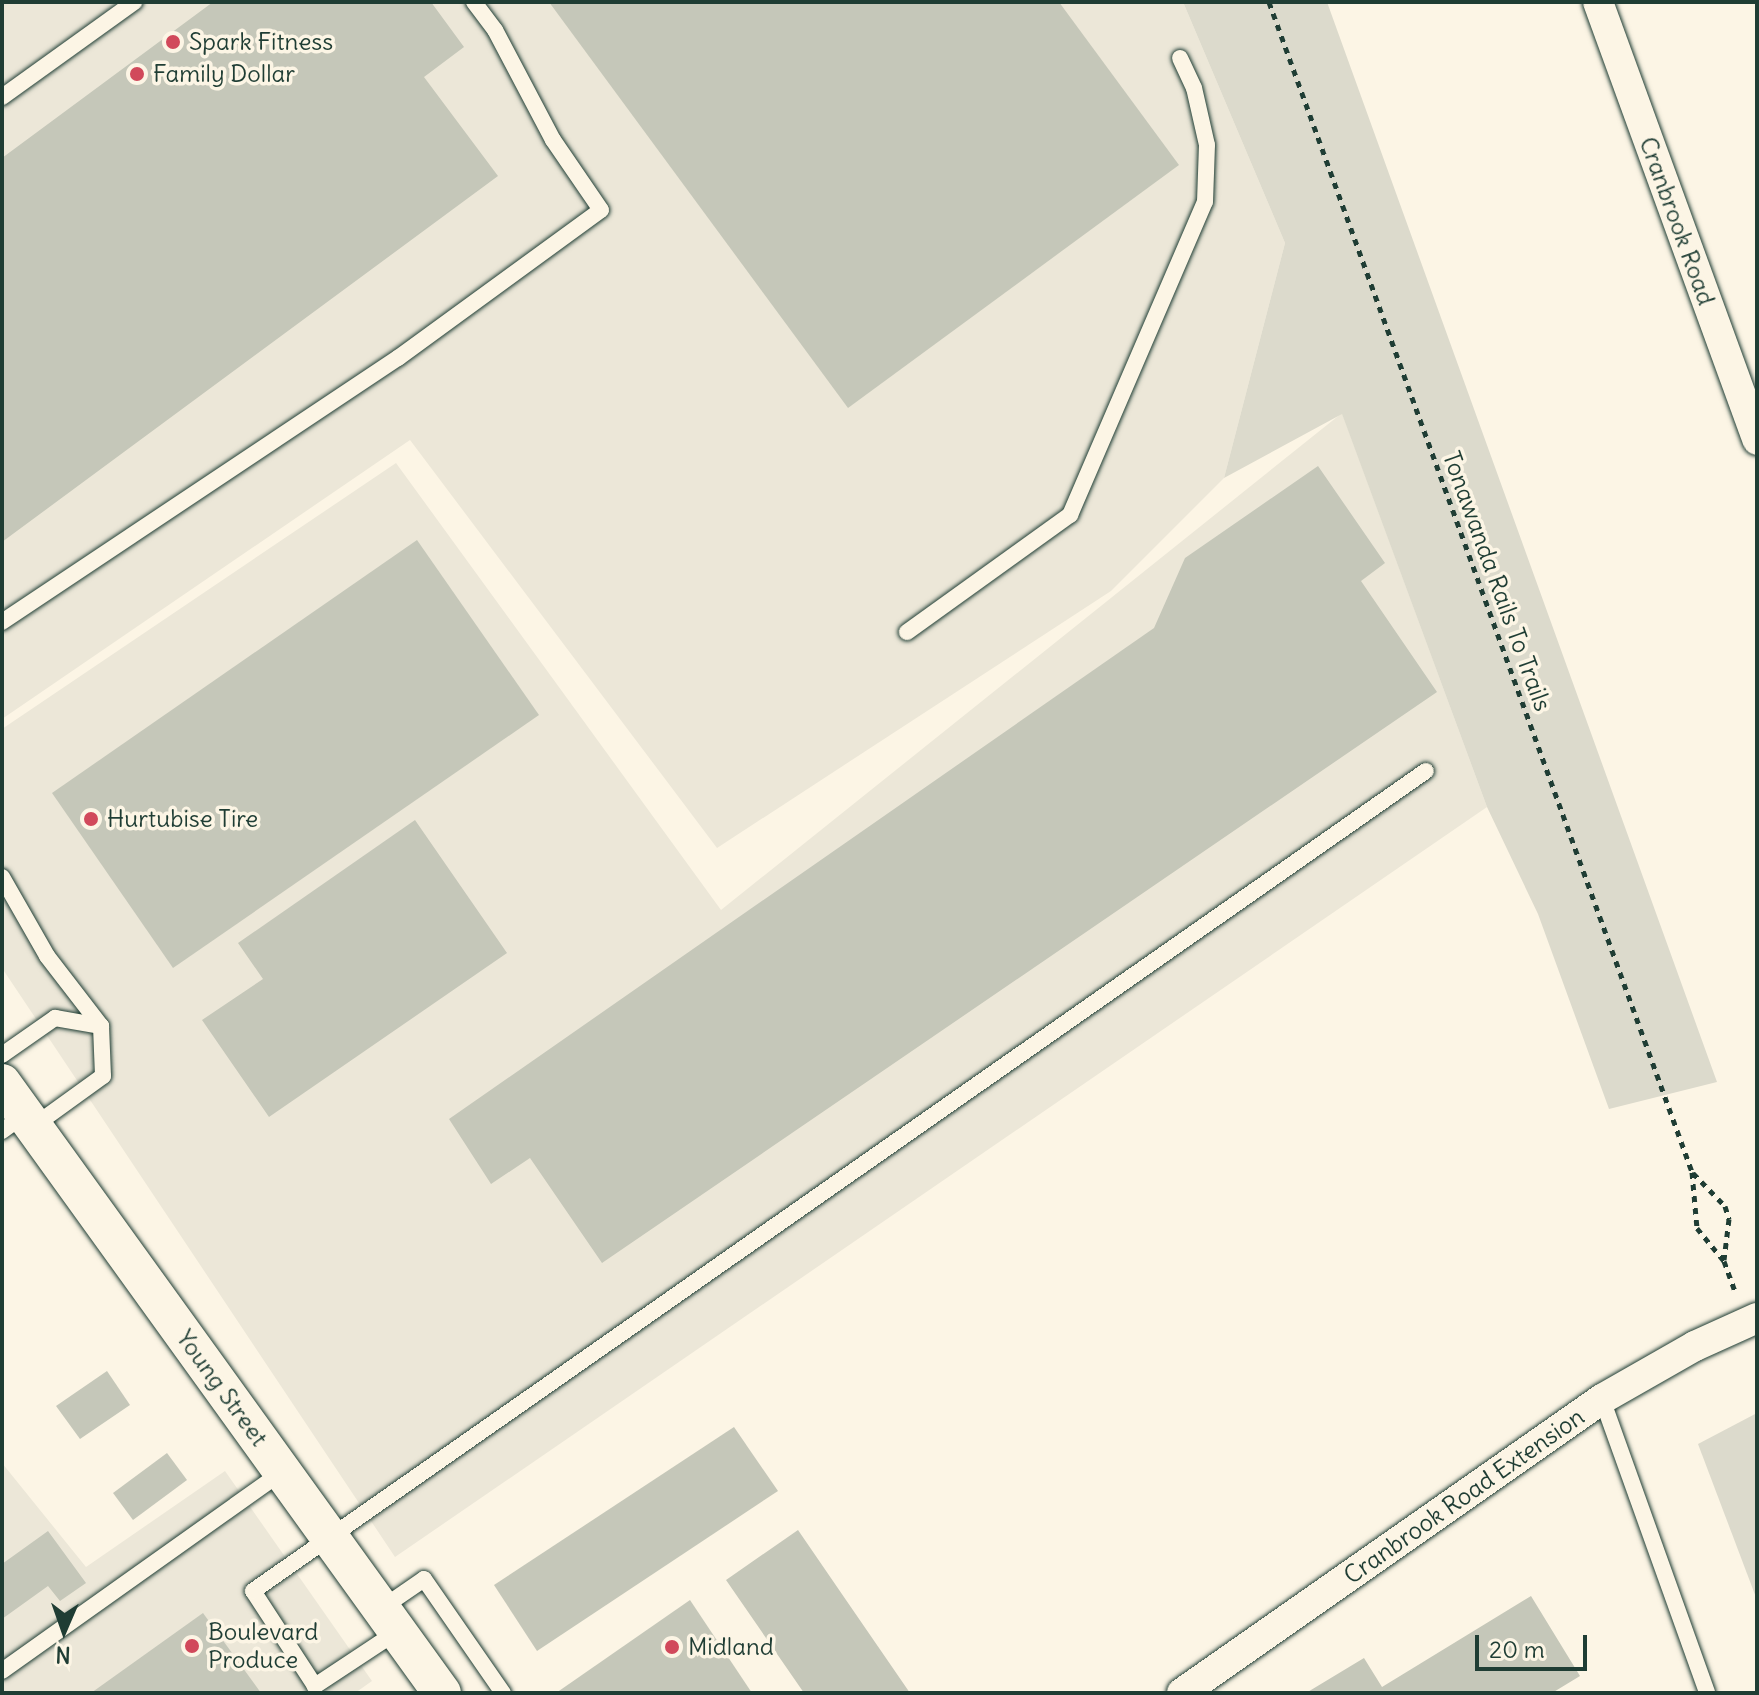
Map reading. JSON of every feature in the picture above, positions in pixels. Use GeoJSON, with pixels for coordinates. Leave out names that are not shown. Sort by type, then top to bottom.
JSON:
{"type":"FeatureCollection","features":[{"type":"Feature","properties":{"kind":"street","name":"Cranbrook Road"},"geometry":{"type":"LineString","coordinates":[[1598,2],[1757,440]]}},
{"type":"Feature","properties":{"kind":"street","name":"Young Street"},"geometry":{"type":"LineString","coordinates":[[2,1083],[20,1124],[284,1471],[442,1693]]}},
{"type":"Feature","properties":{"kind":"street","name":"Cranbrook Road Extension"},"geometry":{"type":"LineString","coordinates":[[1182,1693],[1602,1399],[1695,1346],[1748,1309]]}},
{"type":"Feature","properties":{"kind":"lane"},"geometry":{"type":"LineString","coordinates":[[2,97],[134,2]]}},
{"type":"Feature","properties":{"kind":"lane"},"geometry":{"type":"LineString","coordinates":[[2,622],[398,358],[601,210],[553,140],[495,30],[474,2]]}},
{"type":"Feature","properties":{"kind":"lane"},"geometry":{"type":"LineString","coordinates":[[907,632],[1070,515],[1205,202],[1207,145],[1194,88],[1180,58]]}},
{"type":"Feature","properties":{"kind":"lane"},"geometry":{"type":"LineString","coordinates":[[503,1693],[424,1579],[390,1619],[315,1686],[253,1591],[1426,771]]}},
{"type":"Feature","properties":{"kind":"lane"},"geometry":{"type":"LineString","coordinates":[[2,877],[47,956],[101,1026],[103,1076],[20,1124]]}},
{"type":"Feature","properties":{"kind":"lane"},"geometry":{"type":"LineString","coordinates":[[2,1055],[55,1018],[101,1026]]}},
{"type":"Feature","properties":{"kind":"lane"},"geometry":{"type":"LineString","coordinates":[[1602,1399],[1707,1693]]}},
{"type":"Feature","properties":{"kind":"lane"},"geometry":{"type":"LineString","coordinates":[[2,1671],[284,1471]]}},
{"type":"Feature","properties":{"kind":"path","name":"Tonawanda Rails To Trails"},"geometry":{"type":"LineString","coordinates":[[1269,2],[1692,1172],[1697,1228],[1724,1261],[1748,1309]]}},
{"type":"Feature","properties":{"kind":"path","name":"Tonawanda Rails To Trails"},"geometry":{"type":"LineString","coordinates":[[1692,1172],[1725,1206],[1729,1219],[1724,1261]]}},
{"type":"Feature","properties":{"kind":"shaded area"},"geometry":{"type":"Polygon","coordinates":[[[2,2],[1183,2],[1285,243],[1224,478],[1111,591],[717,848],[410,440],[2,719],[2,2]]]}},
{"type":"Feature","properties":{"kind":"shaded area"},"geometry":{"type":"Polygon","coordinates":[[[1183,2],[1327,2],[1717,1082],[1609,1109],[1538,914],[1487,807],[1342,414],[1224,478],[1285,243],[1183,2]]]}},
{"type":"Feature","properties":{"kind":"shaded area"},"geometry":{"type":"Polygon","coordinates":[[[1342,413],[1487,807],[395,1557],[2,968],[2,729],[396,463],[721,910],[1342,413]]]}},
{"type":"Feature","properties":{"kind":"shaded area"},"geometry":{"type":"Polygon","coordinates":[[[1757,1413],[1757,1600],[1698,1444],[1757,1413]]]}},
{"type":"Feature","properties":{"kind":"shaded area"},"geometry":{"type":"Polygon","coordinates":[[[2,1463],[86,1567],[225,1471],[372,1681],[355,1693],[2,1693],[2,1463]]]}},
{"type":"Feature","properties":{"kind":"building"},"geometry":{"type":"Polygon","coordinates":[[[213,2],[431,2],[464,47],[424,77],[498,176],[2,542],[2,158],[213,2]]]}},
{"type":"Feature","properties":{"kind":"building"},"geometry":{"type":"Polygon","coordinates":[[[549,2],[1059,2],[1179,165],[848,408],[549,2]]]}},
{"type":"Feature","properties":{"kind":"building"},"geometry":{"type":"Polygon","coordinates":[[[1318,466],[1385,563],[1361,581],[1437,692],[602,1263],[530,1158],[491,1184],[449,1119],[1154,628],[1185,558],[1318,466]]]}},
{"type":"Feature","properties":{"kind":"building"},"geometry":{"type":"Polygon","coordinates":[[[417,540],[539,715],[173,968],[52,793],[417,540]]]}},
{"type":"Feature","properties":{"kind":"building"},"geometry":{"type":"Polygon","coordinates":[[[415,820],[507,953],[269,1117],[202,1020],[263,979],[238,943],[415,820]]]}},
{"type":"Feature","properties":{"kind":"building"},"geometry":{"type":"Polygon","coordinates":[[[107,1371],[130,1405],[80,1439],[56,1406],[107,1371]]]}},
{"type":"Feature","properties":{"kind":"building"},"geometry":{"type":"Polygon","coordinates":[[[734,1427],[778,1491],[537,1651],[494,1585],[734,1427]]]}},
{"type":"Feature","properties":{"kind":"building"},"geometry":{"type":"Polygon","coordinates":[[[167,1453],[187,1480],[133,1520],[113,1493],[167,1453]]]}},
{"type":"Feature","properties":{"kind":"building"},"geometry":{"type":"Polygon","coordinates":[[[798,1530],[910,1693],[804,1693],[726,1580],[798,1530]]]}},
{"type":"Feature","properties":{"kind":"building"},"geometry":{"type":"Polygon","coordinates":[[[48,1531],[86,1583],[60,1601],[48,1586],[2,1619],[2,1564],[48,1531]]]}},
{"type":"Feature","properties":{"kind":"building"},"geometry":{"type":"Polygon","coordinates":[[[1531,1596],[1580,1676],[1552,1693],[1306,1693],[1364,1658],[1382,1687],[1531,1596]]]}},
{"type":"Feature","properties":{"kind":"building","name":"Midland"},"geometry":{"type":"Polygon","coordinates":[[[690,1600],[752,1693],[556,1693],[690,1600]]]}},
{"type":"Feature","properties":{"kind":"building"},"geometry":{"type":"Polygon","coordinates":[[[203,1613],[261,1693],[91,1693],[203,1613]]]}},
{"type":"Feature","properties":{"kind":"place","name":"Spark Fitness"},"geometry":{"type":"Point","coordinates":[173,42]}},
{"type":"Feature","properties":{"kind":"place","name":"Family Dollar"},"geometry":{"type":"Point","coordinates":[137,74]}},
{"type":"Feature","properties":{"kind":"place","name":"Hurtubise Tire"},"geometry":{"type":"Point","coordinates":[91,819]}},
{"type":"Feature","properties":{"kind":"place","name":"Boulevard Produce"},"geometry":{"type":"Point","coordinates":[192,1646]}},
{"type":"Feature","properties":{"kind":"place","name":"Midland"},"geometry":{"type":"Point","coordinates":[672,1647]}}]}
